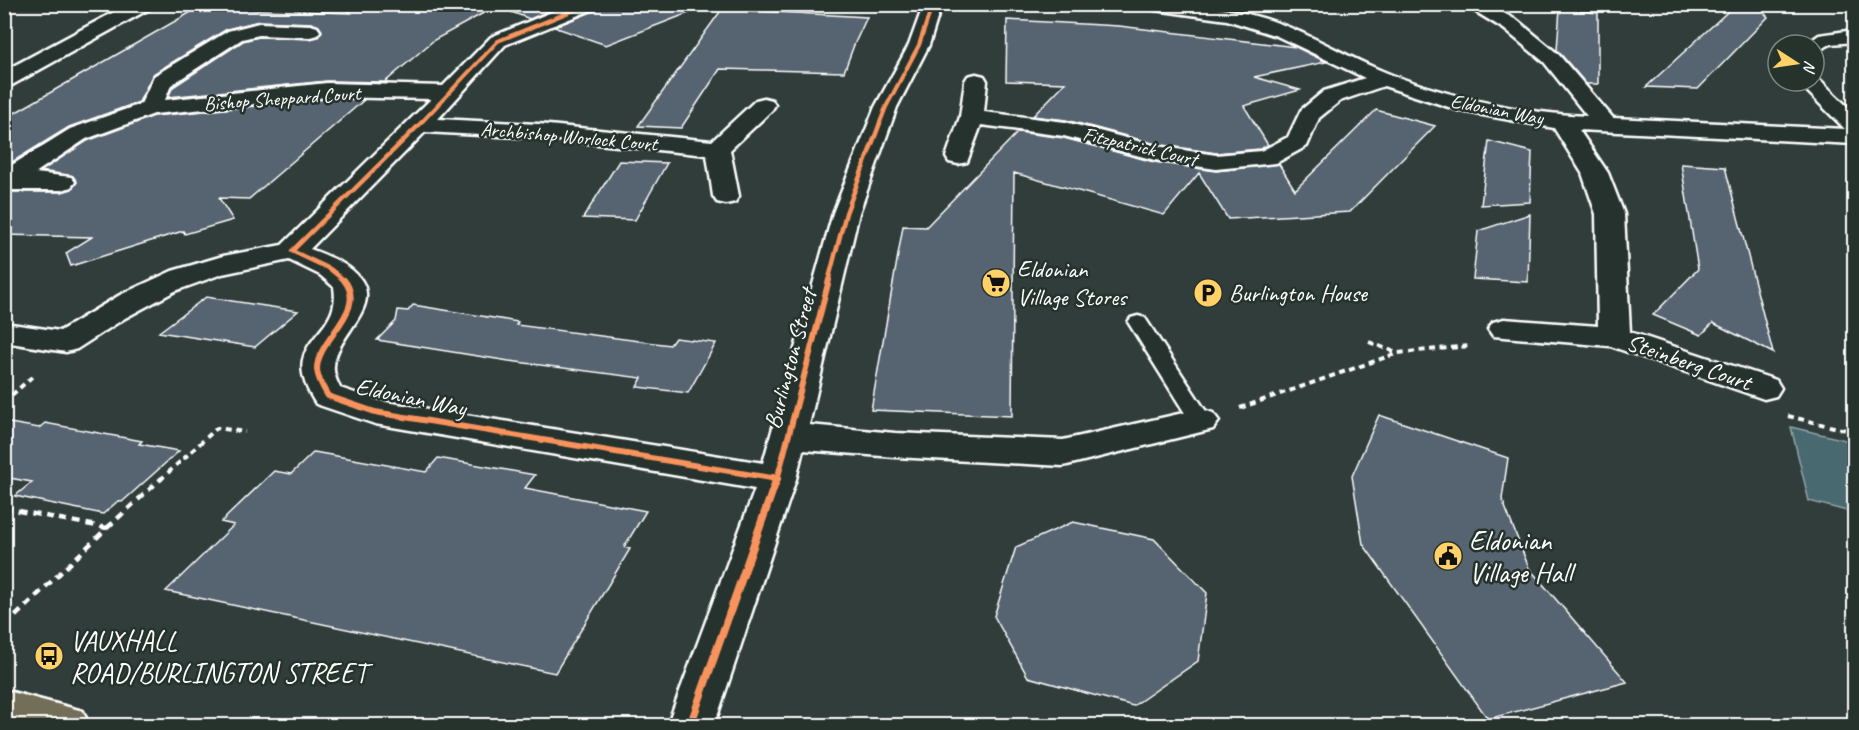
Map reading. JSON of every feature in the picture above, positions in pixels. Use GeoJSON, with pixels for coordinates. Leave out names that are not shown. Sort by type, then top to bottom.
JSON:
{"type":"FeatureCollection","features":[{"type":"Feature","properties":{"kind":"main road"},"geometry":{"type":"LineString","coordinates":[[4,711],[66,726]]}},
{"type":"Feature","properties":{"kind":"street"},"geometry":{"type":"LineString","coordinates":[[4,80],[144,4]]}},
{"type":"Feature","properties":{"kind":"street"},"geometry":{"type":"LineString","coordinates":[[4,332],[66,342],[120,307],[160,286],[201,270],[292,251],[419,125],[498,41],[589,4]]}},
{"type":"Feature","properties":{"kind":"street","name":"Burlington Street"},"geometry":{"type":"LineString","coordinates":[[690,726],[777,479],[846,213],[886,107],[919,45],[931,9],[930,4]]}},
{"type":"Feature","properties":{"kind":"street","name":"Eldonian Way"},"geometry":{"type":"LineString","coordinates":[[1155,4],[1230,15],[1284,32],[1384,79],[1461,104],[1562,122],[1854,137]]}},
{"type":"Feature","properties":{"kind":"street"},"geometry":{"type":"LineString","coordinates":[[1472,4],[1511,25],[1551,58],[1606,124]]}},
{"type":"Feature","properties":{"kind":"street"},"geometry":{"type":"LineString","coordinates":[[259,29],[281,15]]}},
{"type":"Feature","properties":{"kind":"street","name":"Bishop Sheppard Court"},"geometry":{"type":"LineString","coordinates":[[150,108],[162,81],[235,35],[259,29],[310,32]]}},
{"type":"Feature","properties":{"kind":"street"},"geometry":{"type":"LineString","coordinates":[[1826,39],[1854,36]]}},
{"type":"Feature","properties":{"kind":"street","name":"Fitzpatrick Court"},"geometry":{"type":"LineString","coordinates":[[972,117],[1065,129],[1155,153],[1206,160],[1267,158],[1298,141],[1309,115],[1332,96],[1384,79]]}},
{"type":"Feature","properties":{"kind":"street"},"geometry":{"type":"LineString","coordinates":[[958,156],[972,117],[976,81]]}},
{"type":"Feature","properties":{"kind":"street","name":"Bishop Sheppard Court"},"geometry":{"type":"LineString","coordinates":[[6,181],[78,134],[150,108],[327,90],[450,93]]}},
{"type":"Feature","properties":{"kind":"street"},"geometry":{"type":"LineString","coordinates":[[1821,93],[1854,125]]}},
{"type":"Feature","properties":{"kind":"street"},"geometry":{"type":"LineString","coordinates":[[726,196],[718,149],[764,105]]}},
{"type":"Feature","properties":{"kind":"street","name":"Steinberg Court"},"geometry":{"type":"LineString","coordinates":[[1562,122],[1595,173],[1610,214],[1614,337]]}},
{"type":"Feature","properties":{"kind":"street","name":"Archbishop Worlock Court"},"geometry":{"type":"LineString","coordinates":[[419,125],[538,131],[718,149]]}},
{"type":"Feature","properties":{"kind":"street"},"geometry":{"type":"LineString","coordinates":[[6,181],[62,182]]}},
{"type":"Feature","properties":{"kind":"street","name":"Eldonian Way"},"geometry":{"type":"LineString","coordinates":[[292,251],[342,277],[351,291],[348,309],[318,361],[318,379],[328,396],[375,412],[777,479]]}},
{"type":"Feature","properties":{"kind":"street","name":"Steinberg Court"},"geometry":{"type":"LineString","coordinates":[[1504,329],[1614,337],[1772,401]]}},
{"type":"Feature","properties":{"kind":"street"},"geometry":{"type":"LineString","coordinates":[[788,436],[895,445],[1063,453],[1201,421]]}},
{"type":"Feature","properties":{"kind":"lane"},"geometry":{"type":"LineString","coordinates":[[1138,321],[1201,421]]}},
{"type":"Feature","properties":{"kind":"path"},"geometry":{"type":"LineString","coordinates":[[1201,421],[1398,353],[1369,342]]}},
{"type":"Feature","properties":{"kind":"path"},"geometry":{"type":"LineString","coordinates":[[1772,401],[1854,432]]}},
{"type":"Feature","properties":{"kind":"path"},"geometry":{"type":"LineString","coordinates":[[4,627],[107,528],[217,428],[244,432]]}},
{"type":"Feature","properties":{"kind":"path"},"geometry":{"type":"LineString","coordinates":[[4,508],[107,528]]}},
{"type":"Feature","properties":{"kind":"water"},"geometry":{"type":"Polygon","coordinates":[[[1791,427],[1854,442],[1854,513],[1809,501],[1791,427]]]}},
{"type":"Feature","properties":{"kind":"building"},"geometry":{"type":"Polygon","coordinates":[[[340,4],[500,4],[434,40],[385,82],[327,81],[168,97],[173,87],[243,41],[259,37],[310,39],[318,37],[322,31],[319,26],[311,23],[259,21],[227,29],[153,74],[139,102],[69,127],[4,167],[4,119],[198,8],[351,13],[340,4]]]}},
{"type":"Feature","properties":{"kind":"building"},"geometry":{"type":"Polygon","coordinates":[[[507,4],[564,4],[530,19],[506,10],[507,4]]]}},
{"type":"Feature","properties":{"kind":"building"},"geometry":{"type":"Polygon","coordinates":[[[600,4],[703,4],[704,7],[606,45],[554,27],[597,10],[600,4]]]}},
{"type":"Feature","properties":{"kind":"building"},"geometry":{"type":"Polygon","coordinates":[[[1736,4],[1756,4],[1768,17],[1698,89],[1646,87],[1736,4]]]}},
{"type":"Feature","properties":{"kind":"building"},"geometry":{"type":"Polygon","coordinates":[[[1560,8],[1598,13],[1598,84],[1586,84],[1557,50],[1560,8]]]}},
{"type":"Feature","properties":{"kind":"building"},"geometry":{"type":"Polygon","coordinates":[[[722,9],[867,17],[844,72],[720,69],[681,128],[638,126],[722,9]]]}},
{"type":"Feature","properties":{"kind":"building"},"geometry":{"type":"Polygon","coordinates":[[[1007,20],[1119,26],[1296,47],[1326,62],[1254,77],[1300,90],[1244,106],[1268,145],[1260,149],[1216,153],[1156,144],[1066,120],[1033,116],[1065,83],[1006,81],[1007,20]]]}},
{"type":"Feature","properties":{"kind":"building"},"geometry":{"type":"Polygon","coordinates":[[[327,99],[364,100],[249,199],[219,198],[233,220],[185,234],[183,231],[71,266],[66,253],[92,237],[4,235],[4,192],[62,192],[72,189],[77,182],[73,176],[41,171],[87,141],[154,116],[327,99]]]}},
{"type":"Feature","properties":{"kind":"building"},"geometry":{"type":"Polygon","coordinates":[[[1376,110],[1435,126],[1350,212],[1228,219],[1199,173],[1164,215],[1014,173],[1012,416],[871,410],[903,226],[926,227],[1018,132],[1064,138],[1154,162],[1216,171],[1279,164],[1295,190],[1376,110]]]}},
{"type":"Feature","properties":{"kind":"building"},"geometry":{"type":"Polygon","coordinates":[[[1489,141],[1532,152],[1530,202],[1481,205],[1489,141]]]}},
{"type":"Feature","properties":{"kind":"building"},"geometry":{"type":"Polygon","coordinates":[[[619,161],[667,163],[635,220],[583,218],[619,161]]]}},
{"type":"Feature","properties":{"kind":"building"},"geometry":{"type":"Polygon","coordinates":[[[1681,164],[1725,167],[1773,353],[1713,323],[1701,335],[1653,315],[1698,269],[1681,164]]]}},
{"type":"Feature","properties":{"kind":"building"},"geometry":{"type":"Polygon","coordinates":[[[1530,214],[1528,282],[1473,279],[1478,231],[1530,214]]]}},
{"type":"Feature","properties":{"kind":"building"},"geometry":{"type":"Polygon","coordinates":[[[206,297],[298,311],[255,347],[159,332],[206,297]]]}},
{"type":"Feature","properties":{"kind":"building"},"geometry":{"type":"Polygon","coordinates":[[[413,305],[518,322],[516,325],[670,345],[675,338],[716,343],[688,393],[637,387],[642,378],[509,361],[377,340],[396,321],[398,310],[408,311],[413,305]]]}},
{"type":"Feature","properties":{"kind":"building","name":"Eldonian Village Hall"},"geometry":{"type":"Polygon","coordinates":[[[1379,415],[1508,458],[1502,499],[1529,568],[1627,682],[1488,719],[1363,544],[1352,476],[1379,415]]]}},
{"type":"Feature","properties":{"kind":"building"},"geometry":{"type":"Polygon","coordinates":[[[4,422],[39,428],[45,423],[142,441],[139,444],[179,451],[122,502],[118,501],[103,514],[15,496],[32,482],[4,477],[4,422]]]}},
{"type":"Feature","properties":{"kind":"building"},"geometry":{"type":"Polygon","coordinates":[[[314,452],[426,472],[438,458],[535,475],[525,488],[646,511],[624,547],[630,549],[555,673],[166,591],[234,525],[221,522],[274,471],[291,474],[314,452]]]}},
{"type":"Feature","properties":{"kind":"building"},"geometry":{"type":"Polygon","coordinates":[[[1073,522],[1154,539],[1207,593],[1198,661],[1133,706],[1028,677],[994,616],[1016,547],[1073,522]]]}},
{"type":"Feature","properties":{"kind":"cycle path"},"geometry":{"type":"LineString","coordinates":[[589,4],[498,41],[419,125],[292,251],[336,272],[349,286],[351,297],[349,308],[318,362],[317,371],[320,380],[328,396],[375,412],[777,479]]}},
{"type":"Feature","properties":{"kind":"cycle path"},"geometry":{"type":"LineString","coordinates":[[690,726],[777,479],[846,213],[886,107],[919,45],[931,9],[930,4]]}},
{"type":"Feature","properties":{"kind":"place","name":"Eldonian Village Stores"},"geometry":{"type":"Point","coordinates":[996,283]}},
{"type":"Feature","properties":{"kind":"place","name":"Burlington House"},"geometry":{"type":"Point","coordinates":[1208,293]}},
{"type":"Feature","properties":{"kind":"place","name":"Eldonian Village Hall"},"geometry":{"type":"Point","coordinates":[1448,556]}},
{"type":"Feature","properties":{"kind":"place","name":"VAUXHALL ROAD/BURLINGTON STREET"},"geometry":{"type":"Point","coordinates":[49,656]}}]}
